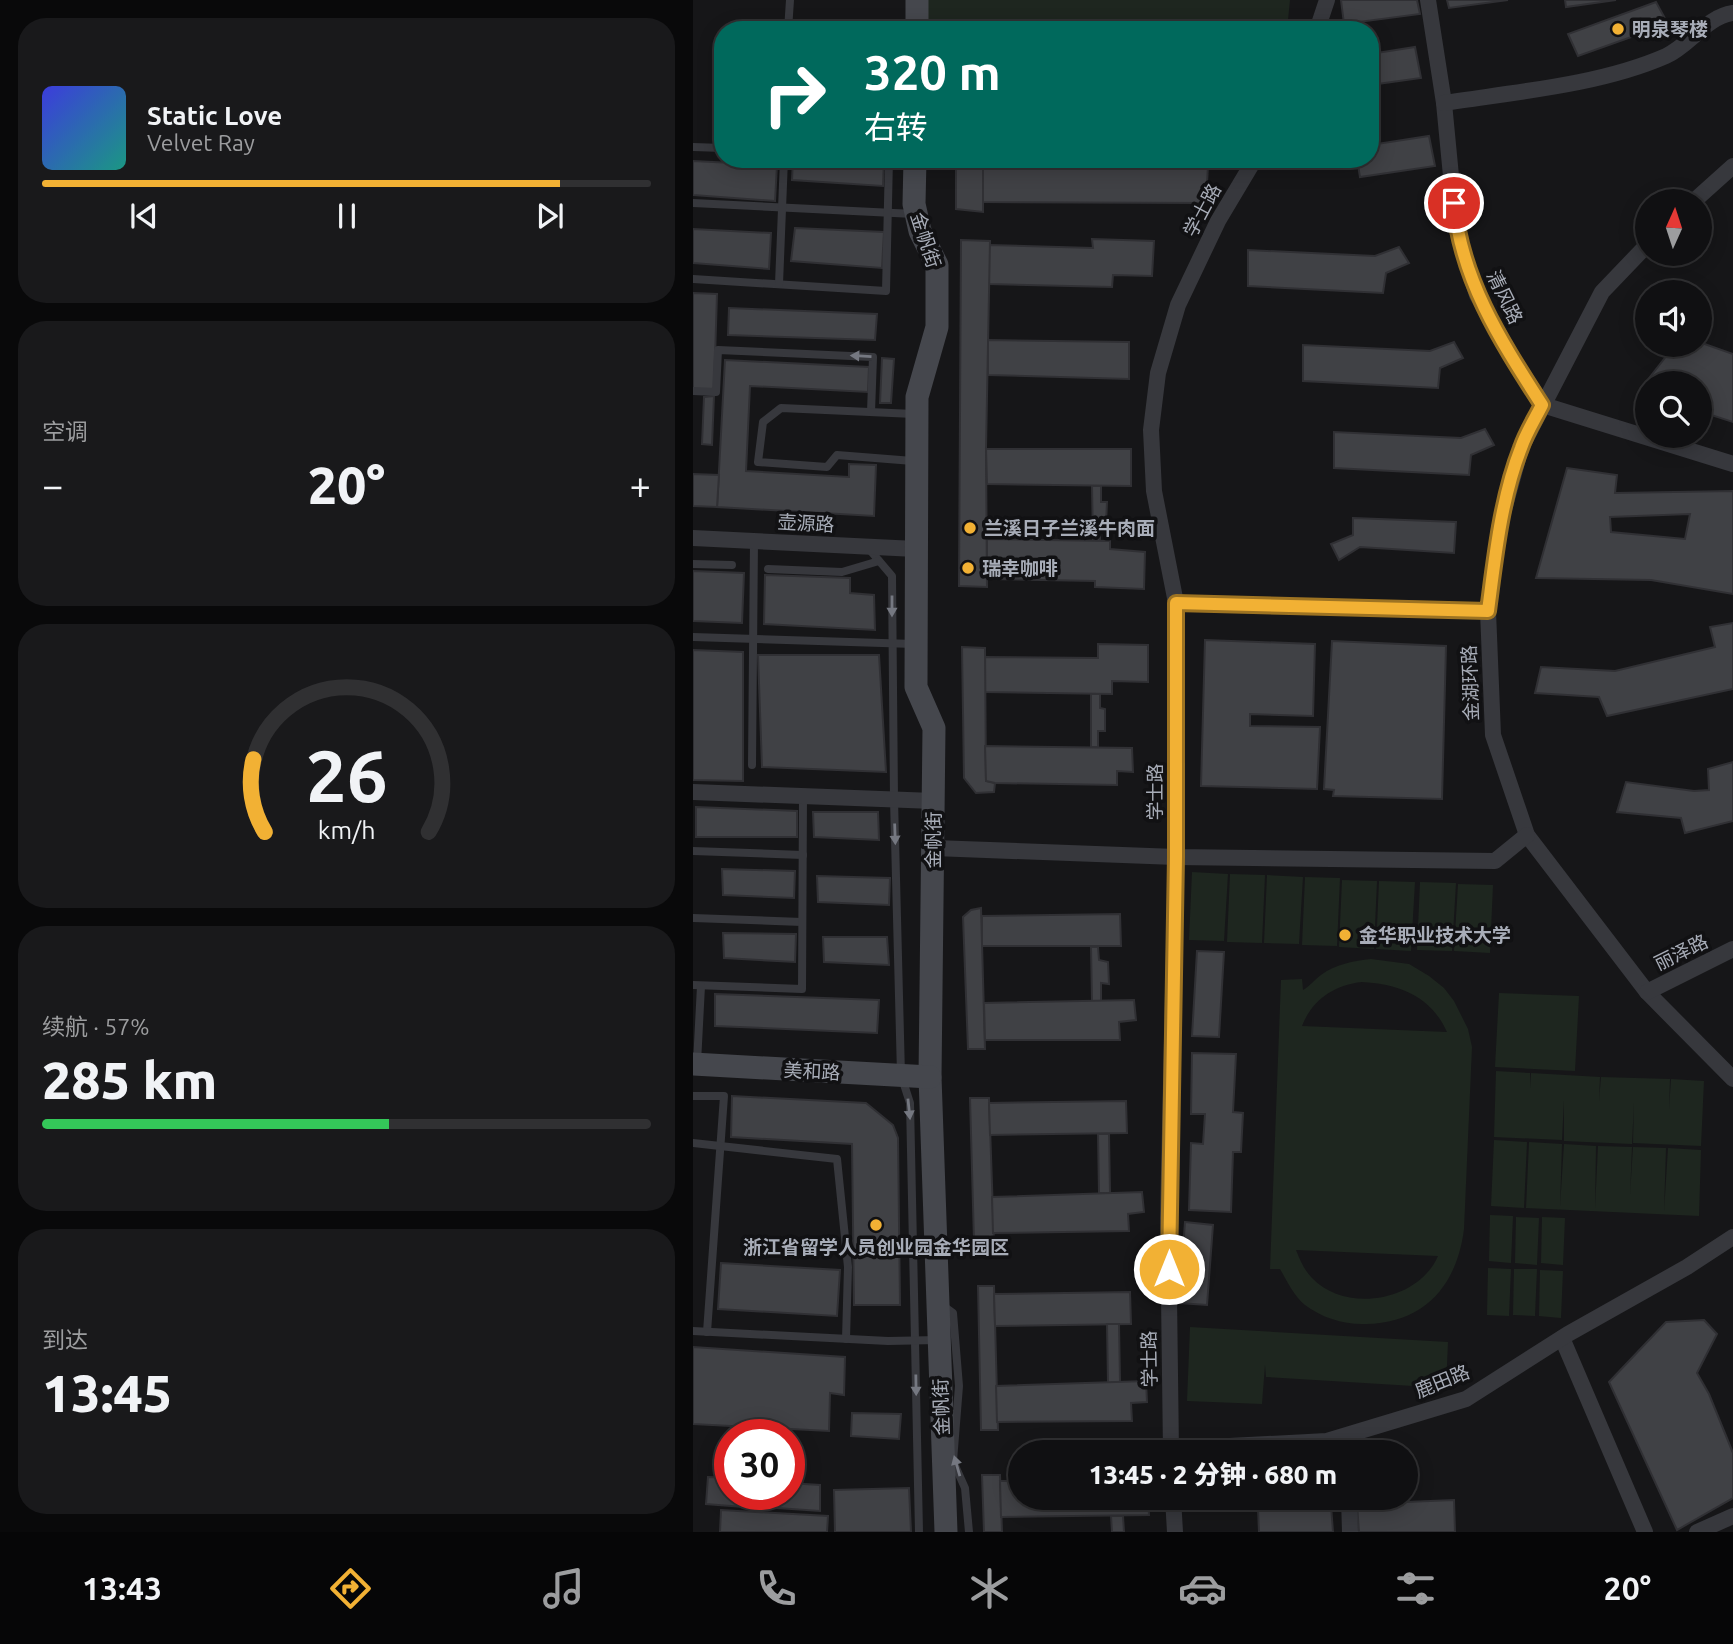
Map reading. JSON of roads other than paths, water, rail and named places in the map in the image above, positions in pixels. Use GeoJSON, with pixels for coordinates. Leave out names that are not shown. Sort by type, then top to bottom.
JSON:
{"type":"FeatureCollection","features":[{"type":"Feature","properties":{"kind":"street"},"geometry":{"type":"LineString","coordinates":[[917,0],[917,21]]}},
{"type":"Feature","properties":{"kind":"street"},"geometry":{"type":"LineString","coordinates":[[1320,21],[1327,0]]}},
{"type":"Feature","properties":{"kind":"street","name":"清风路"},"geometry":{"type":"LineString","coordinates":[[1428,0],[1444,103],[1456,228],[1477,296],[1542,405]]}},
{"type":"Feature","properties":{"kind":"street"},"geometry":{"type":"LineString","coordinates":[[1444,103],[1566,84],[1630,68],[1668,55],[1720,15],[1733,13]]}},
{"type":"Feature","properties":{"kind":"street"},"geometry":{"type":"LineString","coordinates":[[1707,189],[1733,166]]}},
{"type":"Feature","properties":{"kind":"street","name":"金帆街"},"geometry":{"type":"LineString","coordinates":[[915,168],[916,214],[920,231],[937,265],[937,327],[916,397],[916,687],[934,728],[930,1077],[946,1532]]}},
{"type":"Feature","properties":{"kind":"street","name":"学士路"},"geometry":{"type":"LineString","coordinates":[[1171,1440],[1168,1218],[1176,857],[1176,603],[1153,491],[1151,430],[1158,373],[1178,305],[1218,221],[1250,168]]}},
{"type":"Feature","properties":{"kind":"street","name":"金湖环路"},"geometry":{"type":"LineString","coordinates":[[1635,258],[1602,292],[1521,448],[1499,528],[1488,611],[1493,735],[1527,835],[1647,992],[1733,1079]]}},
{"type":"Feature","properties":{"kind":"street"},"geometry":{"type":"LineString","coordinates":[[1542,405],[1733,464]]}},
{"type":"Feature","properties":{"kind":"street","name":"壶源路"},"geometry":{"type":"LineString","coordinates":[[693,538],[916,549]]}},
{"type":"Feature","properties":{"kind":"street"},"geometry":{"type":"LineString","coordinates":[[1176,603],[1488,611]]}},
{"type":"Feature","properties":{"kind":"street"},"geometry":{"type":"LineString","coordinates":[[693,792],[934,800]]}},
{"type":"Feature","properties":{"kind":"street"},"geometry":{"type":"LineString","coordinates":[[934,848],[1176,857],[1495,861],[1527,835]]}},
{"type":"Feature","properties":{"kind":"street","name":"丽泽路"},"geometry":{"type":"LineString","coordinates":[[1647,992],[1733,949]]}},
{"type":"Feature","properties":{"kind":"street","name":"美和路"},"geometry":{"type":"LineString","coordinates":[[695,1064],[930,1077]]}},
{"type":"Feature","properties":{"kind":"street","name":"鹿田路"},"geometry":{"type":"LineString","coordinates":[[1358,1440],[1467,1399],[1562,1338],[1687,1267],[1733,1237]]}},
{"type":"Feature","properties":{"kind":"street"},"geometry":{"type":"LineString","coordinates":[[1562,1338],[1645,1532]]}},
{"type":"Feature","properties":{"kind":"street"},"geometry":{"type":"LineString","coordinates":[[1174,1510],[1175,1532]]}},
{"type":"Feature","properties":{"kind":"street"},"geometry":{"type":"LineString","coordinates":[[1349,1510],[1350,1532]]}},
{"type":"Feature","properties":{"kind":"street"},"geometry":{"type":"LineString","coordinates":[[1696,1532],[1733,1516]]}},
{"type":"Feature","properties":{"kind":"lane"},"geometry":{"type":"LineString","coordinates":[[788,21],[789,0]]}},
{"type":"Feature","properties":{"kind":"lane"},"geometry":{"type":"LineString","coordinates":[[693,147],[714,148]]}},
{"type":"Feature","properties":{"kind":"lane"},"geometry":{"type":"LineString","coordinates":[[779,284],[784,168]]}},
{"type":"Feature","properties":{"kind":"lane"},"geometry":{"type":"LineString","coordinates":[[693,279],[887,291],[889,168]]}},
{"type":"Feature","properties":{"kind":"lane"},"geometry":{"type":"LineString","coordinates":[[693,203],[916,214]]}},
{"type":"Feature","properties":{"kind":"lane"},"geometry":{"type":"LineString","coordinates":[[693,391],[716,392],[718,350],[873,357],[871,412]]}},
{"type":"Feature","properties":{"kind":"lane"},"geometry":{"type":"LineString","coordinates":[[916,461],[837,455],[827,467],[758,463],[763,422],[781,408],[917,415]]}},
{"type":"Feature","properties":{"kind":"lane"},"geometry":{"type":"LineString","coordinates":[[752,765],[754,541]]}},
{"type":"Feature","properties":{"kind":"lane"},"geometry":{"type":"LineString","coordinates":[[867,547],[892,576],[901,1075],[910,1103],[919,1532]]}},
{"type":"Feature","properties":{"kind":"lane"},"geometry":{"type":"LineString","coordinates":[[768,569],[842,572],[879,561]]}},
{"type":"Feature","properties":{"kind":"lane"},"geometry":{"type":"LineString","coordinates":[[693,564],[732,565]]}},
{"type":"Feature","properties":{"kind":"lane"},"geometry":{"type":"LineString","coordinates":[[693,637],[916,644]]}},
{"type":"Feature","properties":{"kind":"lane"},"geometry":{"type":"LineString","coordinates":[[695,1064],[697,986],[802,989],[803,796]]}},
{"type":"Feature","properties":{"kind":"lane"},"geometry":{"type":"LineString","coordinates":[[693,851],[803,855]]}},
{"type":"Feature","properties":{"kind":"lane"},"geometry":{"type":"LineString","coordinates":[[693,918],[802,922]]}},
{"type":"Feature","properties":{"kind":"lane"},"geometry":{"type":"LineString","coordinates":[[693,1096],[724,1096],[707,1332]]}},
{"type":"Feature","properties":{"kind":"lane"},"geometry":{"type":"LineString","coordinates":[[693,1143],[837,1159],[848,1268],[846,1339]]}},
{"type":"Feature","properties":{"kind":"lane"},"geometry":{"type":"LineString","coordinates":[[938,1302],[953,1314],[959,1386],[953,1461],[965,1488],[969,1532]]}},
{"type":"Feature","properties":{"kind":"lane"},"geometry":{"type":"LineString","coordinates":[[693,1331],[846,1339],[939,1340]]}},
{"type":"Feature","properties":{"kind":"place","name":"明泉琴楼"},"geometry":{"type":"Point","coordinates":[1618,29]}},
{"type":"Feature","properties":{"kind":"place","name":"兰溪日子兰溪牛肉面"},"geometry":{"type":"Point","coordinates":[970,528]}},
{"type":"Feature","properties":{"kind":"place","name":"瑞幸咖啡"},"geometry":{"type":"Point","coordinates":[968,568]}},
{"type":"Feature","properties":{"kind":"place","name":"金华职业技术大学"},"geometry":{"type":"Point","coordinates":[1345,935]}},
{"type":"Feature","properties":{"kind":"place","name":"浙江省留学人员创业园金华园区"},"geometry":{"type":"Point","coordinates":[876,1225]}}]}
